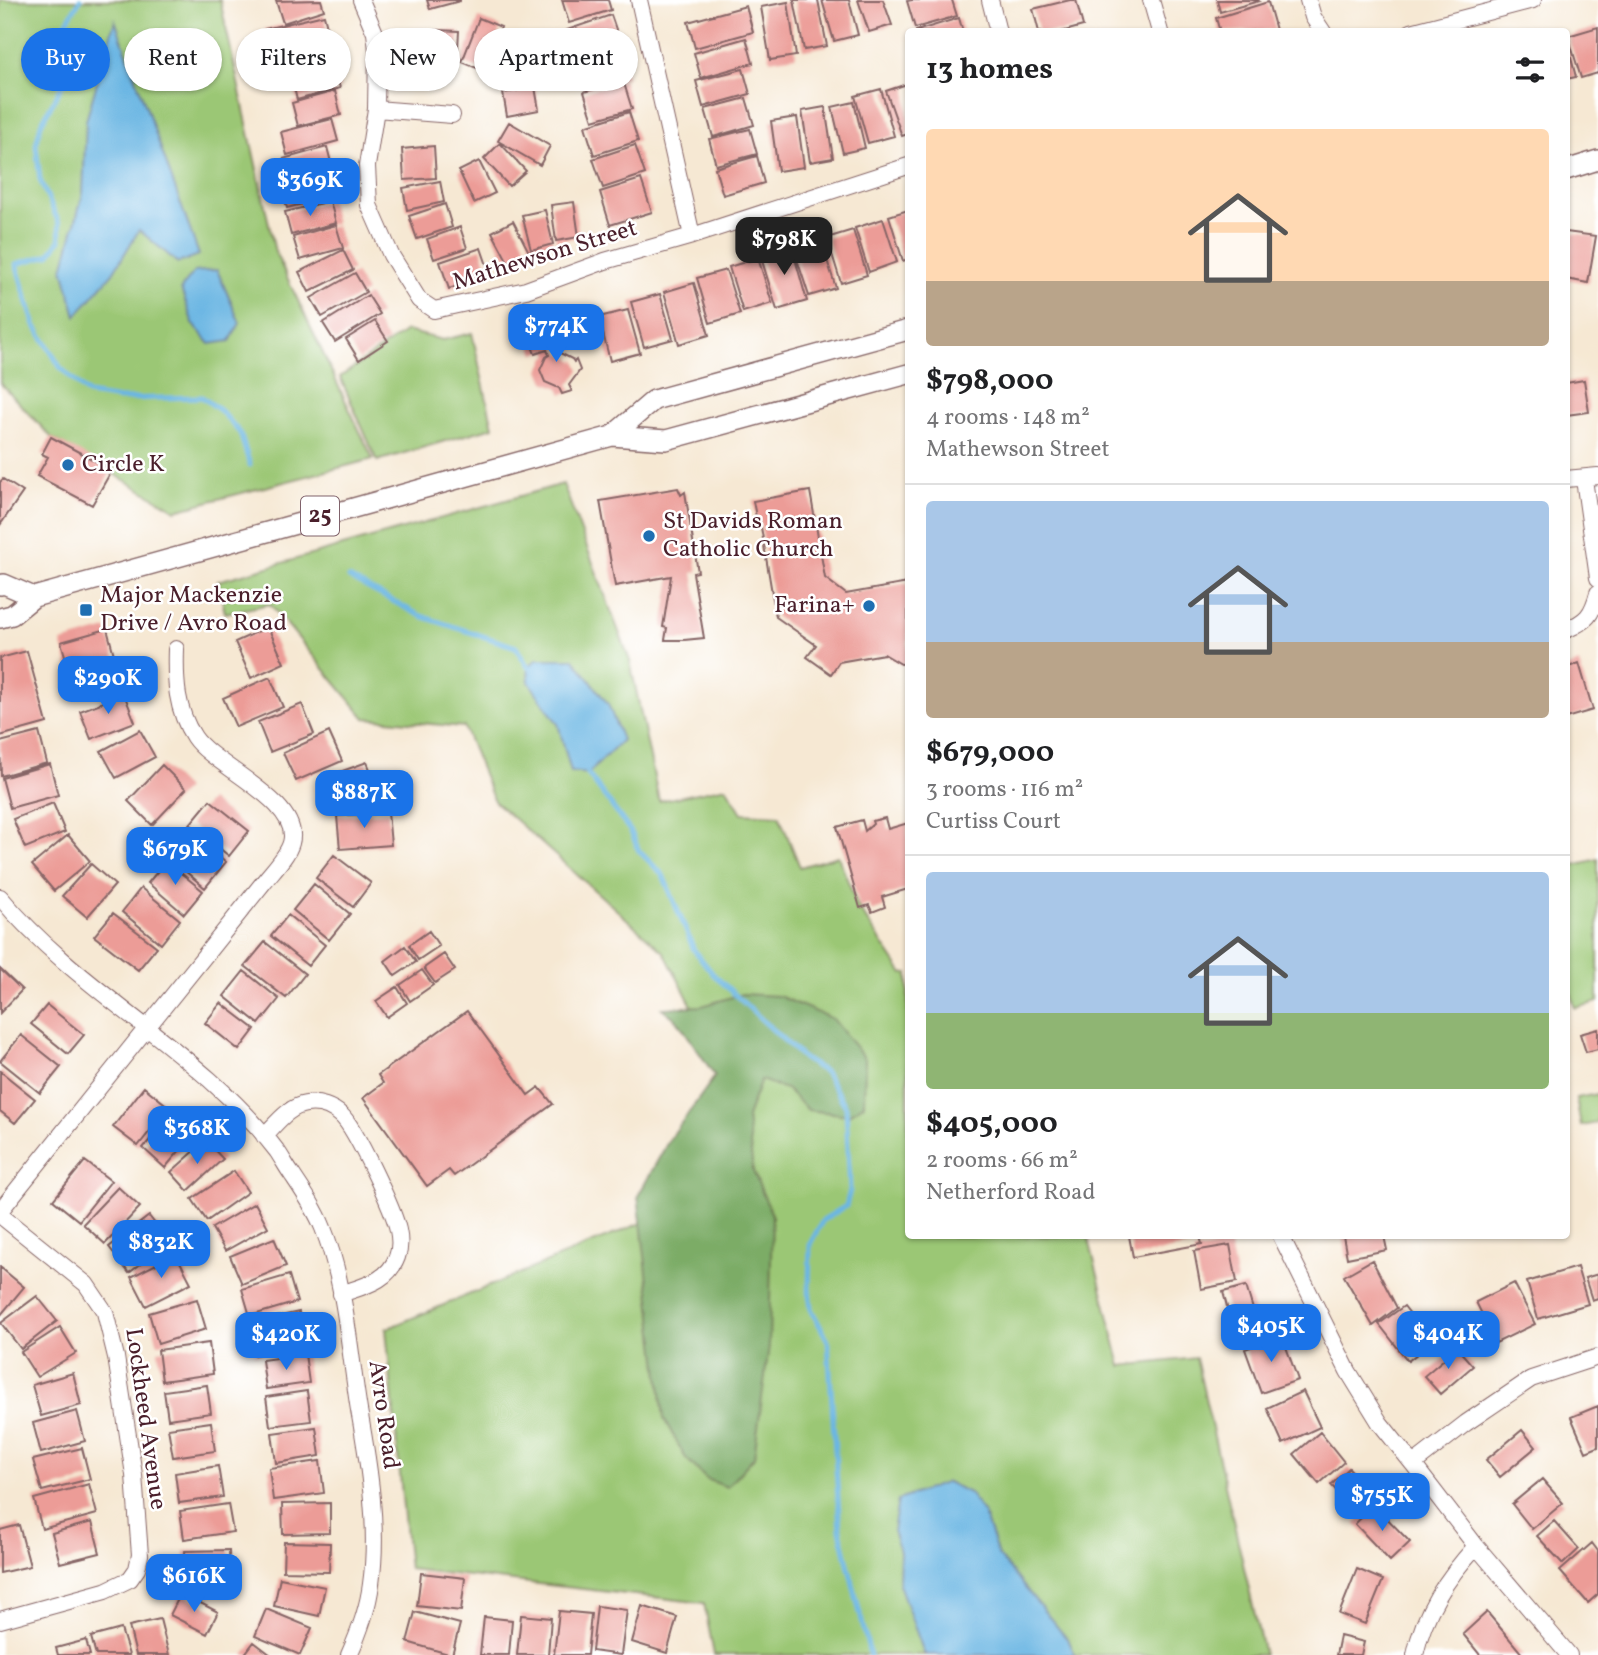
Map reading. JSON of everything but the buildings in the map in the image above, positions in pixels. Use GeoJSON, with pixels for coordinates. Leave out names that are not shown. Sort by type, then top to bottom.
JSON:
{"type":"FeatureCollection","features":[{"type":"Feature","properties":{"kind":"main road"},"geometry":{"type":"LineString","coordinates":[[1570,169],[1598,160]]}},
{"type":"Feature","properties":{"kind":"main road","name":"25"},"geometry":{"type":"LineString","coordinates":[[612,436],[654,400],[905,331]]}},
{"type":"Feature","properties":{"kind":"main road","name":"25"},"geometry":{"type":"LineString","coordinates":[[0,618],[12,615],[34,597],[612,436],[666,440],[905,375]]}},
{"type":"Feature","properties":{"kind":"main road"},"geometry":{"type":"LineString","coordinates":[[0,585],[4,584],[34,597]]}},
{"type":"Feature","properties":{"kind":"street","name":"Mathewson Street"},"geometry":{"type":"LineString","coordinates":[[361,0],[375,33],[377,50],[376,109],[367,166],[369,205],[390,255],[419,300],[434,310],[526,290],[605,261],[692,236],[905,167]]}},
{"type":"Feature","properties":{"kind":"street"},"geometry":{"type":"LineString","coordinates":[[640,0],[692,236]]}},
{"type":"Feature","properties":{"kind":"street"},"geometry":{"type":"LineString","coordinates":[[990,0],[998,28]]}},
{"type":"Feature","properties":{"kind":"street"},"geometry":{"type":"LineString","coordinates":[[1151,0],[1159,28]]}},
{"type":"Feature","properties":{"kind":"street"},"geometry":{"type":"LineString","coordinates":[[1308,0],[1320,28]]}},
{"type":"Feature","properties":{"kind":"street"},"geometry":{"type":"LineString","coordinates":[[1425,28],[1533,0]]}},
{"type":"Feature","properties":{"kind":"street"},"geometry":{"type":"LineString","coordinates":[[376,109],[452,116]]}},
{"type":"Feature","properties":{"kind":"street"},"geometry":{"type":"LineString","coordinates":[[1570,479],[1591,477],[1598,578]]}},
{"type":"Feature","properties":{"kind":"street"},"geometry":{"type":"LineString","coordinates":[[1570,628],[1584,622],[1594,608],[1598,593]]}},
{"type":"Feature","properties":{"kind":"street"},"geometry":{"type":"LineString","coordinates":[[0,1213],[263,883],[291,843],[284,811],[243,776],[211,756],[194,738],[178,698],[176,649]]}},
{"type":"Feature","properties":{"kind":"street","name":"Avro Road"},"geometry":{"type":"LineString","coordinates":[[0,897],[42,943],[103,996],[147,1028],[220,1089],[278,1152],[309,1199],[324,1229],[341,1294],[366,1453],[373,1519],[372,1583],[352,1654]]}},
{"type":"Feature","properties":{"kind":"street"},"geometry":{"type":"LineString","coordinates":[[264,1136],[294,1108],[320,1104],[344,1116],[366,1155],[397,1228],[397,1257],[380,1280],[341,1294]]}},
{"type":"Feature","properties":{"kind":"street","name":"Lockheed Avenue"},"geometry":{"type":"LineString","coordinates":[[0,1213],[86,1284],[105,1312],[116,1357],[134,1475],[140,1555],[137,1569],[130,1579],[105,1591],[0,1620]]}},
{"type":"Feature","properties":{"kind":"street"},"geometry":{"type":"LineString","coordinates":[[1282,1239],[1348,1371],[1380,1423],[1476,1546],[1569,1655]]}},
{"type":"Feature","properties":{"kind":"street"},"geometry":{"type":"LineString","coordinates":[[1413,1464],[1466,1423],[1531,1379],[1598,1357]]}},
{"type":"Feature","properties":{"kind":"street"},"geometry":{"type":"LineString","coordinates":[[1415,1655],[1423,1624],[1443,1585],[1476,1546]]}},
{"type":"Feature","properties":{"kind":"green space"},"geometry":{"type":"Polygon","coordinates":[[[0,0],[220,0],[236,73],[236,91],[240,91],[275,252],[373,459],[176,510],[52,438],[0,383],[0,0]]]}},
{"type":"Feature","properties":{"kind":"green space"},"geometry":{"type":"Polygon","coordinates":[[[406,331],[443,340],[472,333],[493,427],[377,461],[340,377],[406,331]]]}},
{"type":"Feature","properties":{"kind":"green space"},"geometry":{"type":"Polygon","coordinates":[[[563,484],[630,661],[659,801],[726,787],[742,813],[779,815],[800,867],[838,856],[858,907],[905,974],[905,1239],[1089,1239],[1121,1366],[1196,1358],[1264,1655],[714,1655],[704,1603],[409,1569],[386,1329],[639,1224],[731,1081],[664,952],[494,801],[464,727],[365,718],[270,604],[225,613],[218,581],[563,484]]]}},
{"type":"Feature","properties":{"kind":"green space"},"geometry":{"type":"Polygon","coordinates":[[[1598,859],[1598,1002],[1575,1008],[1570,990],[1570,866],[1598,859]]]}},
{"type":"Feature","properties":{"kind":"green space"},"geometry":{"type":"Polygon","coordinates":[[[742,994],[779,996],[833,1019],[865,1059],[864,1104],[849,1115],[808,1110],[786,1089],[761,1080],[747,1117],[753,1171],[772,1215],[769,1346],[754,1457],[727,1487],[706,1479],[685,1457],[664,1419],[638,1196],[669,1140],[715,1076],[677,1020],[662,1008],[702,1006],[742,994]]]}},
{"type":"Feature","properties":{"kind":"green space"},"geometry":{"type":"Polygon","coordinates":[[[1598,1094],[1598,1123],[1581,1126],[1576,1098],[1598,1094]]]}},
{"type":"Feature","properties":{"kind":"water"},"geometry":{"type":"Polygon","coordinates":[[[115,20],[124,45],[124,91],[140,91],[199,255],[178,263],[139,230],[113,273],[76,316],[63,269],[83,193],[86,121],[95,91],[110,91],[110,37],[115,20]]]}},
{"type":"Feature","properties":{"kind":"water"},"geometry":{"type":"Polygon","coordinates":[[[217,270],[240,323],[230,341],[210,344],[193,324],[181,289],[194,272],[217,270]]]}},
{"type":"Feature","properties":{"kind":"water"},"geometry":{"type":"Polygon","coordinates":[[[537,659],[574,659],[608,704],[622,740],[588,774],[571,772],[558,724],[529,682],[528,667],[537,659]]]}},
{"type":"Feature","properties":{"kind":"water"},"geometry":{"type":"Polygon","coordinates":[[[947,1482],[969,1493],[984,1514],[998,1555],[1069,1641],[1075,1655],[924,1653],[899,1584],[900,1552],[893,1531],[898,1500],[947,1482]]]}},
{"type":"Feature","properties":{"kind":"waterway"},"geometry":{"type":"LineString","coordinates":[[80,0],[57,38],[64,82],[41,124],[36,145],[40,180],[59,223],[60,240],[49,255],[16,264],[34,323],[60,367],[88,394],[120,399],[202,397],[221,411],[240,433],[250,465]]}},
{"type":"Feature","properties":{"kind":"waterway"},"geometry":{"type":"LineString","coordinates":[[349,578],[421,616],[516,647],[528,667]]}},
{"type":"Feature","properties":{"kind":"waterway"},"geometry":{"type":"LineString","coordinates":[[588,774],[631,832],[639,851],[663,875],[694,950],[713,974],[804,1059],[825,1072],[846,1107],[850,1190],[846,1206],[823,1220],[810,1244],[809,1289],[811,1309],[828,1341],[840,1530],[870,1655]]}},
{"type":"Feature","properties":{"kind":"place","name":"Circle K"},"geometry":{"type":"Point","coordinates":[68,465]}},
{"type":"Feature","properties":{"kind":"place","name":"St Davids Roman Catholic Church"},"geometry":{"type":"Point","coordinates":[649,536]}},
{"type":"Feature","properties":{"kind":"place","name":"Farina+"},"geometry":{"type":"Point","coordinates":[869,606]}},
{"type":"Feature","properties":{"kind":"place","name":"Major Mackenzie Drive / Avro Road"},"geometry":{"type":"Point","coordinates":[86,610]}}]}
